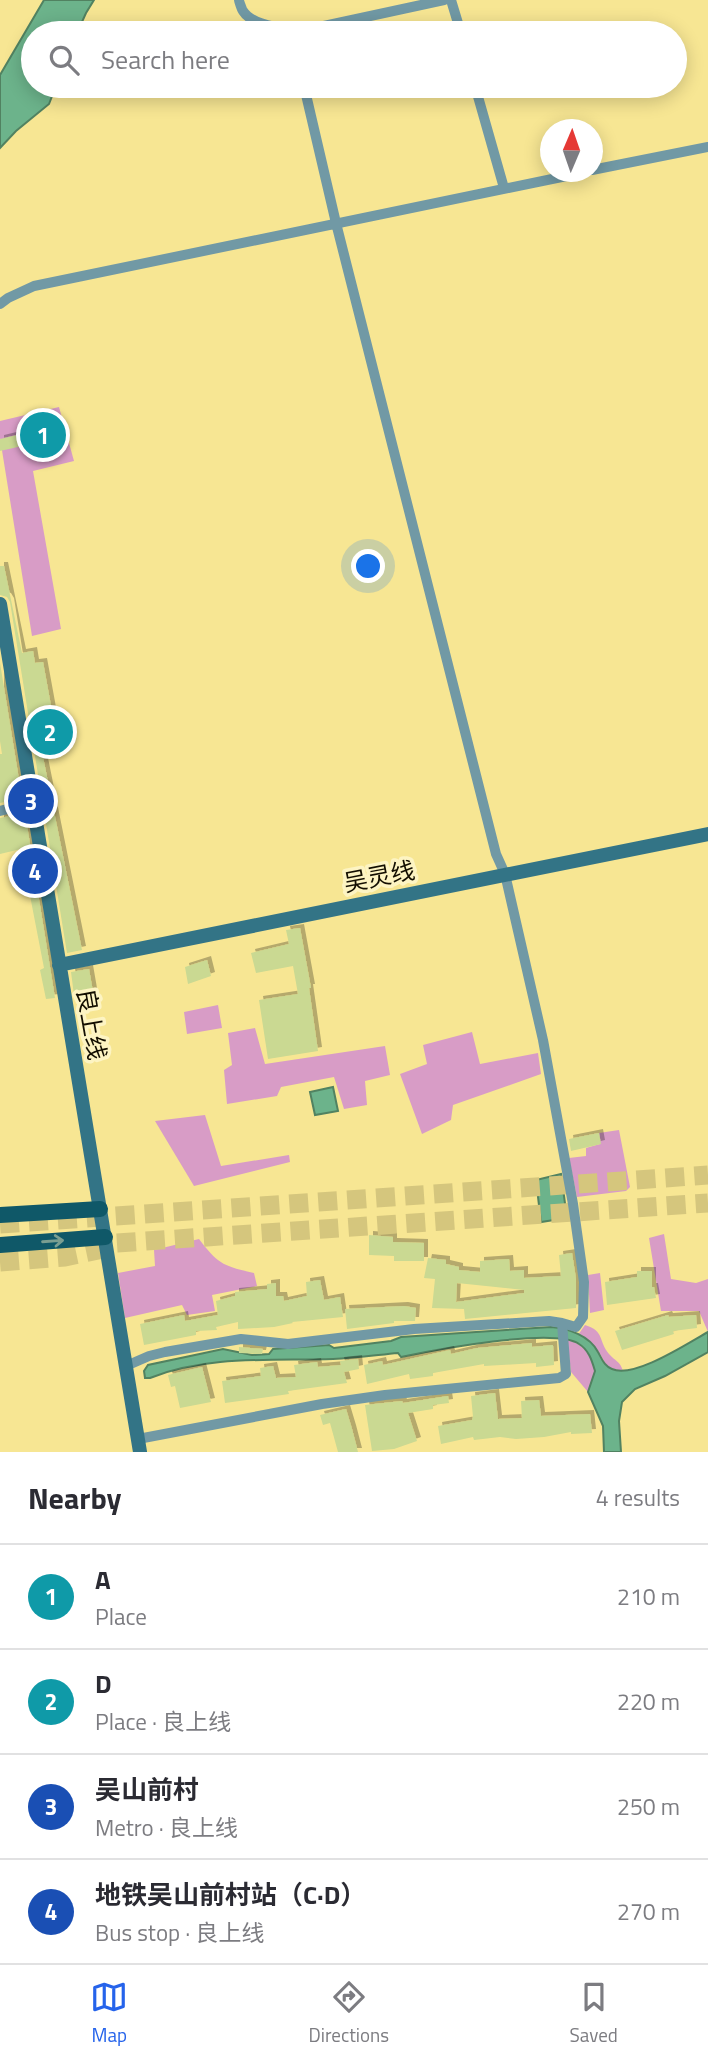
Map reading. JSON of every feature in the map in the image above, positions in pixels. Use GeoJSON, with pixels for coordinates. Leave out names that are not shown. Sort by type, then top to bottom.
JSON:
{"type":"FeatureCollection","features":[{"type":"Feature","properties":{"kind":"main road"},"geometry":{"type":"LineString","coordinates":[[0,1215],[100,1209]]}},
{"type":"Feature","properties":{"kind":"main road"},"geometry":{"type":"LineString","coordinates":[[0,1245],[105,1237]]}},
{"type":"Feature","properties":{"kind":"street"},"geometry":{"type":"LineString","coordinates":[[239,0],[243,12],[256,21]]}},
{"type":"Feature","properties":{"kind":"street"},"geometry":{"type":"LineString","coordinates":[[347,21],[444,0]]}},
{"type":"Feature","properties":{"kind":"street"},"geometry":{"type":"LineString","coordinates":[[451,0],[457,21]]}},
{"type":"Feature","properties":{"kind":"street"},"geometry":{"type":"LineString","coordinates":[[126,1366],[165,1352],[241,1339],[288,1343],[415,1329],[550,1321],[576,1327],[583,1317],[584,1283],[573,1203],[543,1040],[505,874],[496,854],[307,98]]}},
{"type":"Feature","properties":{"kind":"street"},"geometry":{"type":"LineString","coordinates":[[478,98],[504,188]]}},
{"type":"Feature","properties":{"kind":"street"},"geometry":{"type":"LineString","coordinates":[[603,168],[708,147]]}},
{"type":"Feature","properties":{"kind":"street"},"geometry":{"type":"LineString","coordinates":[[0,304],[34,286],[540,181]]}},
{"type":"Feature","properties":{"kind":"street","name":"良上线"},"geometry":{"type":"LineString","coordinates":[[0,604],[3,636],[139,1445]]}},
{"type":"Feature","properties":{"kind":"street"},"geometry":{"type":"LineString","coordinates":[[0,811],[32,803]]}},
{"type":"Feature","properties":{"kind":"street","name":"吴灵线"},"geometry":{"type":"LineString","coordinates":[[59,965],[708,834]]}},
{"type":"Feature","properties":{"kind":"street"},"geometry":{"type":"LineString","coordinates":[[139,1445],[322,1404],[559,1378],[566,1374],[562,1324]]}},
{"type":"Feature","properties":{"kind":"shaded area"},"geometry":{"type":"Polygon","coordinates":[[[44,0],[94,0],[82,21],[32,21],[44,0]]]}},
{"type":"Feature","properties":{"kind":"shaded area"},"geometry":{"type":"Polygon","coordinates":[[[21,39],[21,98],[51,98],[49,104],[0,148],[0,75],[21,39]]]}},
{"type":"Feature","properties":{"kind":"shaded area"},"geometry":{"type":"Polygon","coordinates":[[[59,407],[74,461],[33,471],[61,629],[32,636],[0,438],[0,421],[59,407]]]}},
{"type":"Feature","properties":{"kind":"shaded area"},"geometry":{"type":"Polygon","coordinates":[[[218,1005],[222,1028],[187,1034],[184,1012],[218,1005]]]}},
{"type":"Feature","properties":{"kind":"shaded area"},"geometry":{"type":"Polygon","coordinates":[[[255,1028],[265,1064],[385,1046],[390,1075],[365,1081],[367,1105],[344,1109],[334,1077],[281,1087],[277,1096],[227,1104],[224,1070],[232,1065],[228,1033],[255,1028]]]}},
{"type":"Feature","properties":{"kind":"shaded area"},"geometry":{"type":"Polygon","coordinates":[[[472,1032],[480,1064],[538,1053],[541,1074],[453,1105],[451,1120],[422,1134],[400,1074],[427,1064],[423,1045],[472,1032]]]}},
{"type":"Feature","properties":{"kind":"shaded area"},"geometry":{"type":"Polygon","coordinates":[[[333,1087],[338,1111],[315,1115],[310,1092],[333,1087]]]}},
{"type":"Feature","properties":{"kind":"shaded area"},"geometry":{"type":"Polygon","coordinates":[[[205,1115],[221,1166],[289,1155],[290,1162],[194,1186],[155,1121],[205,1115]]]}},
{"type":"Feature","properties":{"kind":"shaded area"},"geometry":{"type":"Polygon","coordinates":[[[619,1130],[630,1187],[626,1191],[577,1197],[569,1158],[586,1156],[586,1148],[600,1144],[599,1133],[619,1130]]]}},
{"type":"Feature","properties":{"kind":"shaded area"},"geometry":{"type":"Polygon","coordinates":[[[561,1174],[567,1218],[541,1222],[536,1180],[561,1174]]]}},
{"type":"Feature","properties":{"kind":"shaded area"},"geometry":{"type":"Polygon","coordinates":[[[664,1234],[671,1279],[696,1283],[708,1279],[708,1332],[699,1311],[661,1311],[649,1238],[664,1234]]]}},
{"type":"Feature","properties":{"kind":"shaded area"},"geometry":{"type":"Polygon","coordinates":[[[199,1239],[222,1263],[254,1273],[257,1286],[212,1295],[215,1311],[187,1315],[182,1305],[125,1318],[118,1273],[155,1266],[154,1250],[199,1239]]]}},
{"type":"Feature","properties":{"kind":"shaded area"},"geometry":{"type":"Polygon","coordinates":[[[600,1273],[604,1310],[590,1313],[588,1275],[600,1273]]]}},
{"type":"Feature","properties":{"kind":"shaded area"},"geometry":{"type":"Polygon","coordinates":[[[585,1325],[596,1330],[623,1371],[608,1366],[595,1348],[578,1335],[585,1325]]]}},
{"type":"Feature","properties":{"kind":"shaded area"},"geometry":{"type":"Polygon","coordinates":[[[551,1327],[584,1337],[594,1346],[607,1366],[622,1371],[647,1365],[708,1332],[708,1352],[635,1389],[622,1402],[619,1421],[621,1452],[604,1452],[603,1426],[588,1392],[595,1371],[593,1363],[582,1346],[566,1339],[520,1339],[401,1357],[398,1353],[333,1359],[217,1362],[150,1378],[145,1378],[144,1371],[148,1365],[223,1349],[252,1355],[269,1354],[273,1349],[329,1345],[334,1348],[391,1341],[401,1337],[551,1327]]]}},
{"type":"Feature","properties":{"kind":"shaded area"},"geometry":{"type":"Polygon","coordinates":[[[567,1339],[583,1347],[594,1365],[596,1371],[588,1392],[571,1372],[567,1339]]]}},
{"type":"Feature","properties":{"kind":"building"},"geometry":{"type":"Polygon","coordinates":[[[59,425],[62,437],[0,451],[0,439],[59,425]]]}},
{"type":"Feature","properties":{"kind":"building"},"geometry":{"type":"Polygon","coordinates":[[[0,566],[4,566],[22,653],[33,651],[35,663],[43,662],[58,744],[41,747],[82,950],[67,953],[10,602],[7,597],[0,595],[0,566]]]}},
{"type":"Feature","properties":{"kind":"building"},"geometry":{"type":"Polygon","coordinates":[[[0,663],[22,798],[0,803],[2,754],[0,663]]]}},
{"type":"Feature","properties":{"kind":"building"},"geometry":{"type":"Polygon","coordinates":[[[25,813],[55,998],[46,999],[40,970],[44,968],[21,849],[0,854],[0,818],[25,813]]]}},
{"type":"Feature","properties":{"kind":"building"},"geometry":{"type":"Polygon","coordinates":[[[300,928],[311,988],[318,1051],[268,1059],[259,1000],[298,994],[293,966],[256,973],[251,953],[289,944],[286,930],[300,928]]]}},
{"type":"Feature","properties":{"kind":"building"},"geometry":{"type":"Polygon","coordinates":[[[207,960],[211,976],[188,984],[185,967],[207,960]]]}},
{"type":"Feature","properties":{"kind":"building"},"geometry":{"type":"Polygon","coordinates":[[[89,969],[93,992],[74,995],[71,972],[89,969]]]}},
{"type":"Feature","properties":{"kind":"building"},"geometry":{"type":"Polygon","coordinates":[[[599,1133],[601,1144],[571,1151],[569,1139],[599,1133]]]}},
{"type":"Feature","properties":{"kind":"building"},"geometry":{"type":"Polygon","coordinates":[[[369,1235],[393,1237],[393,1242],[424,1243],[424,1261],[394,1261],[394,1256],[369,1255],[369,1235]]]}},
{"type":"Feature","properties":{"kind":"building"},"geometry":{"type":"Polygon","coordinates":[[[572,1253],[576,1279],[576,1308],[465,1319],[464,1309],[432,1308],[435,1279],[424,1278],[428,1258],[446,1260],[446,1264],[459,1267],[459,1270],[480,1272],[480,1261],[509,1259],[510,1271],[524,1270],[524,1278],[561,1276],[559,1255],[572,1253]],[[457,1283],[456,1302],[524,1293],[524,1290],[457,1283]]]}},
{"type":"Feature","properties":{"kind":"building"},"geometry":{"type":"Polygon","coordinates":[[[637,1271],[652,1271],[652,1287],[656,1298],[607,1305],[605,1282],[637,1277],[637,1271]]]}},
{"type":"Feature","properties":{"kind":"building"},"geometry":{"type":"Polygon","coordinates":[[[320,1280],[324,1300],[340,1297],[343,1317],[292,1322],[274,1327],[238,1329],[238,1322],[216,1327],[217,1330],[196,1331],[196,1335],[144,1345],[140,1324],[184,1315],[185,1321],[218,1315],[216,1301],[235,1296],[235,1292],[267,1289],[267,1284],[276,1283],[276,1296],[283,1296],[284,1301],[307,1296],[306,1282],[320,1280]]]}},
{"type":"Feature","properties":{"kind":"building"},"geometry":{"type":"Polygon","coordinates":[[[404,1306],[416,1308],[415,1321],[394,1321],[347,1329],[345,1309],[404,1306]]]}},
{"type":"Feature","properties":{"kind":"building"},"geometry":{"type":"Polygon","coordinates":[[[668,1315],[696,1315],[697,1328],[673,1331],[674,1334],[622,1350],[615,1331],[668,1315]]]}},
{"type":"Feature","properties":{"kind":"building"},"geometry":{"type":"Polygon","coordinates":[[[532,1343],[532,1347],[553,1345],[554,1365],[536,1367],[536,1363],[484,1364],[433,1373],[433,1376],[410,1379],[409,1374],[367,1384],[364,1365],[382,1361],[383,1365],[450,1350],[451,1354],[477,1348],[532,1343]]]}},
{"type":"Feature","properties":{"kind":"building"},"geometry":{"type":"Polygon","coordinates":[[[239,1347],[263,1349],[262,1354],[239,1353],[239,1347]]]}},
{"type":"Feature","properties":{"kind":"building"},"geometry":{"type":"Polygon","coordinates":[[[358,1359],[359,1369],[344,1372],[347,1383],[225,1403],[222,1381],[261,1376],[260,1368],[273,1366],[276,1378],[296,1377],[294,1365],[317,1362],[318,1367],[341,1365],[340,1361],[358,1359]]]}},
{"type":"Feature","properties":{"kind":"building"},"geometry":{"type":"Polygon","coordinates":[[[202,1367],[211,1402],[180,1408],[175,1386],[171,1387],[168,1375],[202,1367]]]}},
{"type":"Feature","properties":{"kind":"building"},"geometry":{"type":"Polygon","coordinates":[[[495,1393],[498,1419],[522,1418],[521,1401],[539,1400],[541,1416],[590,1414],[592,1433],[571,1432],[516,1439],[500,1437],[474,1440],[473,1437],[441,1444],[438,1426],[472,1420],[471,1396],[495,1393]]]}},
{"type":"Feature","properties":{"kind":"building"},"geometry":{"type":"Polygon","coordinates":[[[448,1396],[449,1403],[408,1413],[417,1441],[394,1449],[372,1451],[365,1405],[403,1403],[448,1396]]]}},
{"type":"Feature","properties":{"kind":"building"},"geometry":{"type":"Polygon","coordinates":[[[346,1409],[358,1452],[338,1452],[330,1423],[323,1425],[320,1415],[346,1409]]]}},
{"type":"Feature","properties":{"kind":"tunnel"},"geometry":{"type":"LineString","coordinates":[[0,1224],[708,1175]]}},
{"type":"Feature","properties":{"kind":"tunnel"},"geometry":{"type":"LineString","coordinates":[[88,1245],[708,1203]]}},
{"type":"Feature","properties":{"kind":"tunnel"},"geometry":{"type":"LineString","coordinates":[[0,1262],[65,1257],[103,1249]]}},
{"type":"Feature","properties":{"kind":"place","name":"A"},"geometry":{"type":"Point","coordinates":[43,435]}},
{"type":"Feature","properties":{"kind":"place","name":"D"},"geometry":{"type":"Point","coordinates":[50,732]}},
{"type":"Feature","properties":{"kind":"place","name":"吴山前村"},"geometry":{"type":"Point","coordinates":[31,801]}},
{"type":"Feature","properties":{"kind":"place","name":"地铁吴山前村站（C·D）"},"geometry":{"type":"Point","coordinates":[35,871]}}]}
